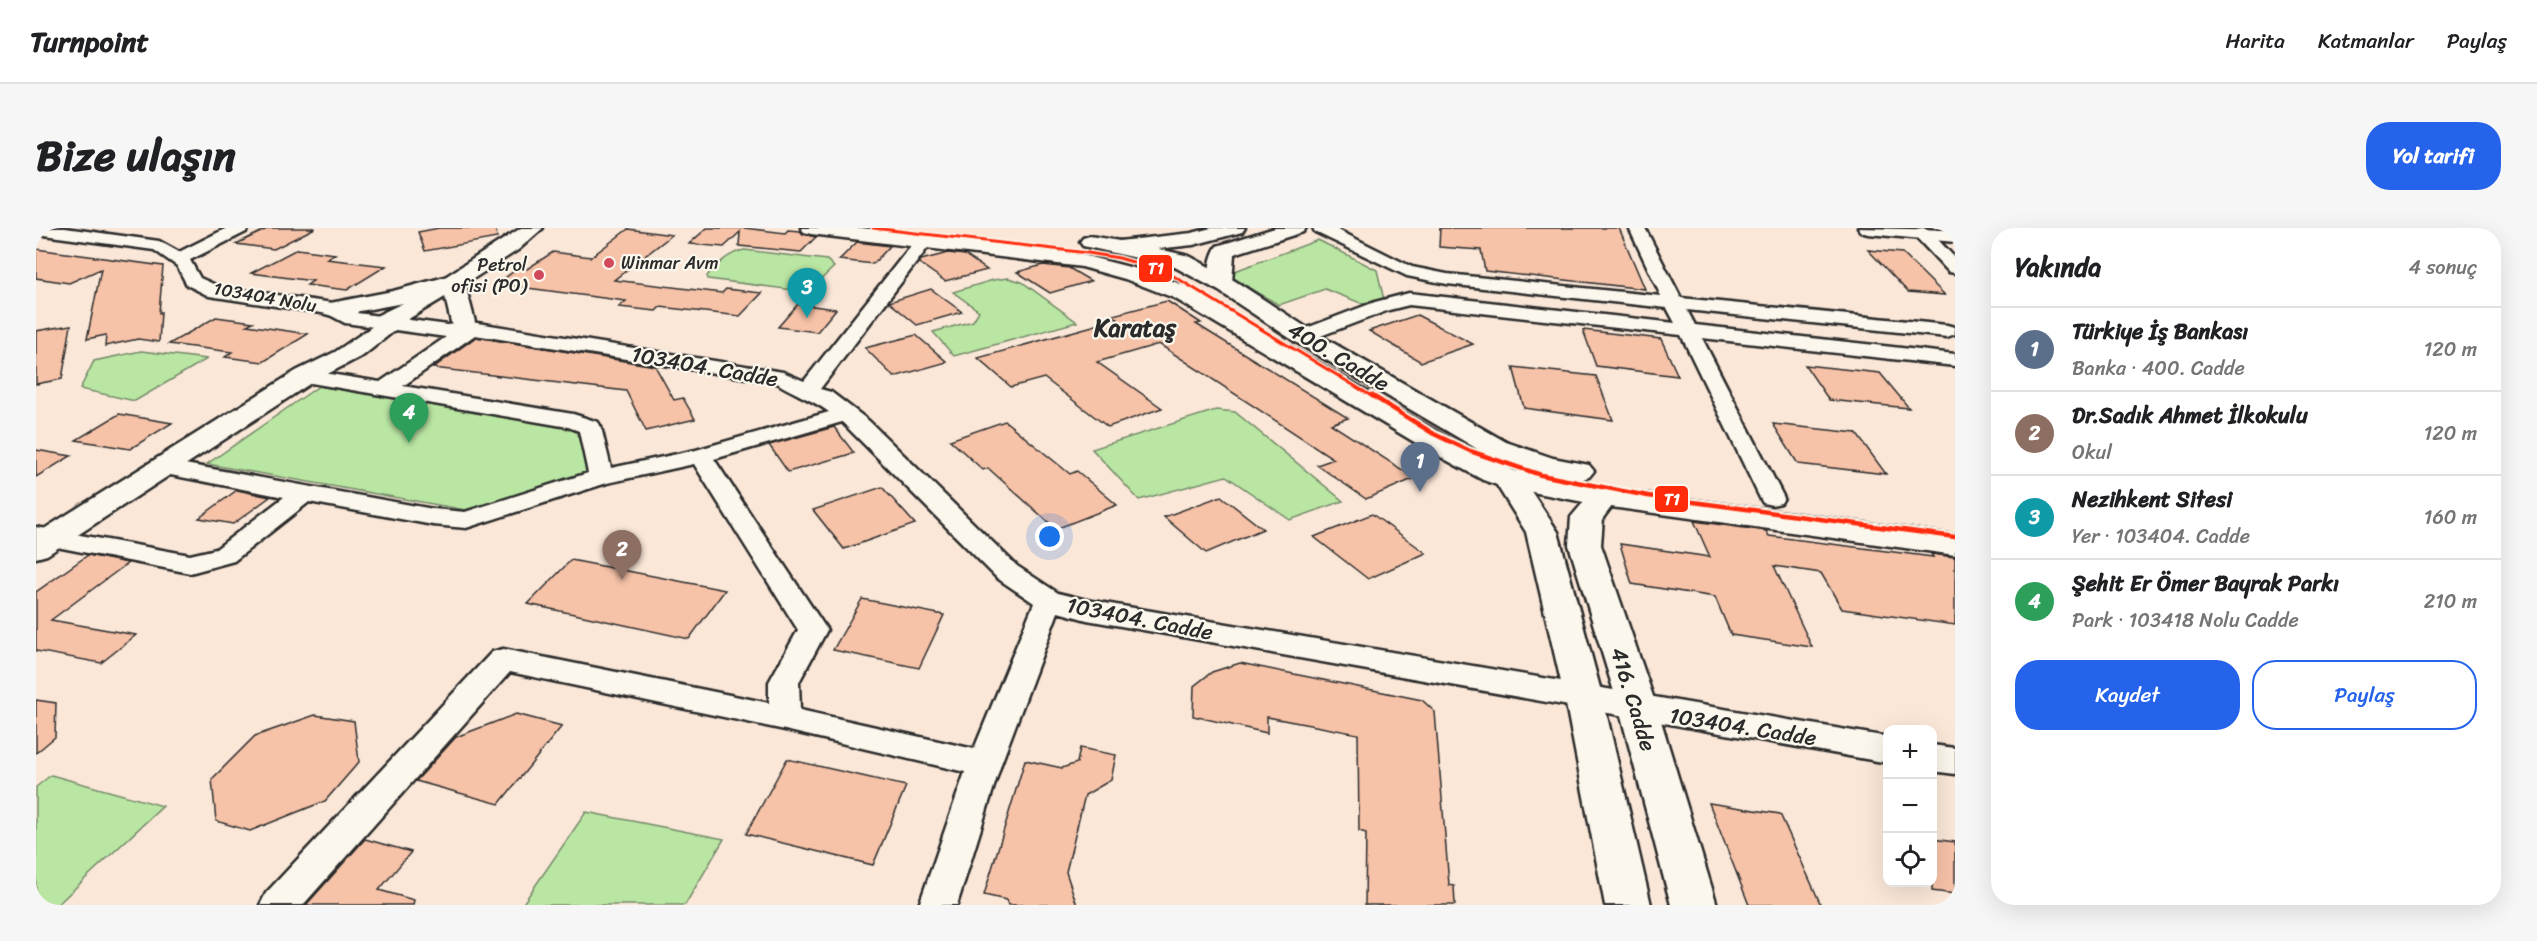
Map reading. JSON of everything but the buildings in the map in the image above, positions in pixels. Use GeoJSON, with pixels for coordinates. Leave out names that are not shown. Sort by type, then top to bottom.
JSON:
{"type":"FeatureCollection","features":[{"type":"Feature","properties":{"kind":"main road"},"geometry":{"type":"LineString","coordinates":[[305,376],[317,363],[360,332],[392,319],[453,282],[526,232],[543,228]]}},
{"type":"Feature","properties":{"kind":"main road","name":"400. Cadde"},"geometry":{"type":"LineString","coordinates":[[811,228],[1082,261],[1112,267],[1158,282],[1182,293],[1436,443],[1493,474],[1508,479],[1604,497],[1955,545]]}},
{"type":"Feature","properties":{"kind":"main road","name":"400. Cadde"},"geometry":{"type":"LineString","coordinates":[[972,228],[1119,247],[1181,261],[1221,283],[1303,336],[1496,448],[1548,466],[1955,522]]}},
{"type":"Feature","properties":{"kind":"main road"},"geometry":{"type":"LineString","coordinates":[[1119,247],[1193,239],[1235,228]]}},
{"type":"Feature","properties":{"kind":"main road"},"geometry":{"type":"LineString","coordinates":[[1193,239],[1189,245],[1190,249],[1199,252],[1224,250],[1296,228]]}},
{"type":"Feature","properties":{"kind":"main road"},"geometry":{"type":"LineString","coordinates":[[1868,228],[1955,236]]}},
{"type":"Feature","properties":{"kind":"main road"},"geometry":{"type":"LineString","coordinates":[[1221,283],[1224,250]]}},
{"type":"Feature","properties":{"kind":"main road"},"geometry":{"type":"LineString","coordinates":[[340,346],[339,313],[453,282]]}},
{"type":"Feature","properties":{"kind":"main road"},"geometry":{"type":"LineString","coordinates":[[453,282],[467,325]]}},
{"type":"Feature","properties":{"kind":"main road"},"geometry":{"type":"LineString","coordinates":[[41,540],[163,467],[305,376],[334,364],[378,335],[392,319]]}},
{"type":"Feature","properties":{"kind":"main road"},"geometry":{"type":"LineString","coordinates":[[1508,479],[1542,532],[1584,699],[1628,905]]}},
{"type":"Feature","properties":{"kind":"main road","name":"416. Cadde"},"geometry":{"type":"LineString","coordinates":[[1604,497],[1587,517],[1585,544],[1638,708],[1694,905]]}},
{"type":"Feature","properties":{"kind":"street"},"geometry":{"type":"LineString","coordinates":[[178,259],[240,228]]}},
{"type":"Feature","properties":{"kind":"street"},"geometry":{"type":"LineString","coordinates":[[1321,228],[1407,271],[1447,279],[1952,333]]}},
{"type":"Feature","properties":{"kind":"street"},"geometry":{"type":"LineString","coordinates":[[1637,228],[1772,498]]}},
{"type":"Feature","properties":{"kind":"street","name":"103404 Nolu"},"geometry":{"type":"LineString","coordinates":[[36,229],[159,246],[184,263],[193,281],[216,292],[339,313]]}},
{"type":"Feature","properties":{"kind":"street"},"geometry":{"type":"LineString","coordinates":[[36,239],[54,231]]}},
{"type":"Feature","properties":{"kind":"street"},"geometry":{"type":"LineString","coordinates":[[1922,233],[1955,268]]}},
{"type":"Feature","properties":{"kind":"street"},"geometry":{"type":"LineString","coordinates":[[807,392],[922,242]]}},
{"type":"Feature","properties":{"kind":"street"},"geometry":{"type":"LineString","coordinates":[[1407,271],[1409,299]]}},
{"type":"Feature","properties":{"kind":"street"},"geometry":{"type":"LineString","coordinates":[[1303,336],[1382,306],[1409,299],[1955,360]]}},
{"type":"Feature","properties":{"kind":"street","name":"103404. Cadde"},"geometry":{"type":"LineString","coordinates":[[339,313],[392,319],[448,331],[467,325],[783,378],[807,392],[823,397],[861,426],[1007,572],[1049,600],[1087,610],[1584,699],[1883,749]]}},
{"type":"Feature","properties":{"kind":"street"},"geometry":{"type":"LineString","coordinates":[[384,389],[467,325]]}},
{"type":"Feature","properties":{"kind":"street"},"geometry":{"type":"LineString","coordinates":[[305,376],[573,422],[590,427],[601,477]]}},
{"type":"Feature","properties":{"kind":"street"},"geometry":{"type":"LineString","coordinates":[[163,467],[433,517],[466,520],[601,477],[700,456],[846,414]]}},
{"type":"Feature","properties":{"kind":"street"},"geometry":{"type":"LineString","coordinates":[[700,456],[813,630],[784,681],[785,718]]}},
{"type":"Feature","properties":{"kind":"street"},"geometry":{"type":"LineString","coordinates":[[41,540],[190,564],[225,555],[305,493]]}},
{"type":"Feature","properties":{"kind":"street"},"geometry":{"type":"LineString","coordinates":[[938,905],[984,764],[1049,600]]}},
{"type":"Feature","properties":{"kind":"street"},"geometry":{"type":"LineString","coordinates":[[279,905],[503,660],[785,718],[984,764]]}},
{"type":"Feature","properties":{"kind":"street"},"geometry":{"type":"LineString","coordinates":[[1937,759],[1955,761]]}},
{"type":"Feature","properties":{"kind":"green space"},"geometry":{"type":"Polygon","coordinates":[[[1318,240],[1377,270],[1384,300],[1363,304],[1325,289],[1279,305],[1227,274],[1318,240]]]}},
{"type":"Feature","properties":{"kind":"green space"},"geometry":{"type":"Polygon","coordinates":[[[745,250],[827,260],[834,267],[810,290],[801,291],[708,279],[707,276],[724,260],[734,253],[745,250]]]}},
{"type":"Feature","properties":{"kind":"green space"},"geometry":{"type":"Polygon","coordinates":[[[1008,278],[1022,282],[1077,322],[954,356],[933,332],[973,321],[979,311],[953,292],[1008,278]]]}},
{"type":"Feature","properties":{"kind":"green space"},"geometry":{"type":"Polygon","coordinates":[[[141,351],[207,359],[135,401],[80,389],[94,361],[141,351]]]}},
{"type":"Feature","properties":{"kind":"green space"},"geometry":{"type":"Polygon","coordinates":[[[319,386],[575,429],[586,457],[586,477],[570,484],[466,510],[207,464],[319,386]]]}},
{"type":"Feature","properties":{"kind":"green space"},"geometry":{"type":"Polygon","coordinates":[[[1216,410],[1235,412],[1343,501],[1290,520],[1226,476],[1139,500],[1092,449],[1216,410]]]}},
{"type":"Feature","properties":{"kind":"green space"},"geometry":{"type":"Polygon","coordinates":[[[51,775],[163,806],[57,905],[36,905],[36,787],[51,775]]]}},
{"type":"Feature","properties":{"kind":"green space"},"geometry":{"type":"Polygon","coordinates":[[[586,812],[724,839],[685,905],[522,905],[586,812]]]}},
{"type":"Feature","properties":{"kind":"transit line","name":"T1"},"geometry":{"type":"LineString","coordinates":[[873,228],[1088,253],[1119,258],[1167,272],[1434,434],[1470,451],[1541,475],[1648,496],[1955,537]]}},
{"type":"Feature","properties":{"kind":"place","name":"Winmar Avm"},"geometry":{"type":"Point","coordinates":[609,263]}},
{"type":"Feature","properties":{"kind":"place","name":"Petrol ofisi (PO)"},"geometry":{"type":"Point","coordinates":[539,275]}},
{"type":"Feature","properties":{"kind":"place","name":"Nezihkent Sitesi"},"geometry":{"type":"Point","coordinates":[807,318]}},
{"type":"Feature","properties":{"kind":"place","name":"Şehit Er Ömer Bayrak Parkı"},"geometry":{"type":"Point","coordinates":[409,443]}},
{"type":"Feature","properties":{"kind":"place","name":"Türkiye İş Bankası"},"geometry":{"type":"Point","coordinates":[1420,492]}},
{"type":"Feature","properties":{"kind":"place","name":"Dr.Sadık Ahmet İlkokulu"},"geometry":{"type":"Point","coordinates":[622,580]}},
{"type":"Feature","properties":{"kind":"district","name":"Karataş"},"geometry":{"type":"Point","coordinates":[1135,328]}}]}
